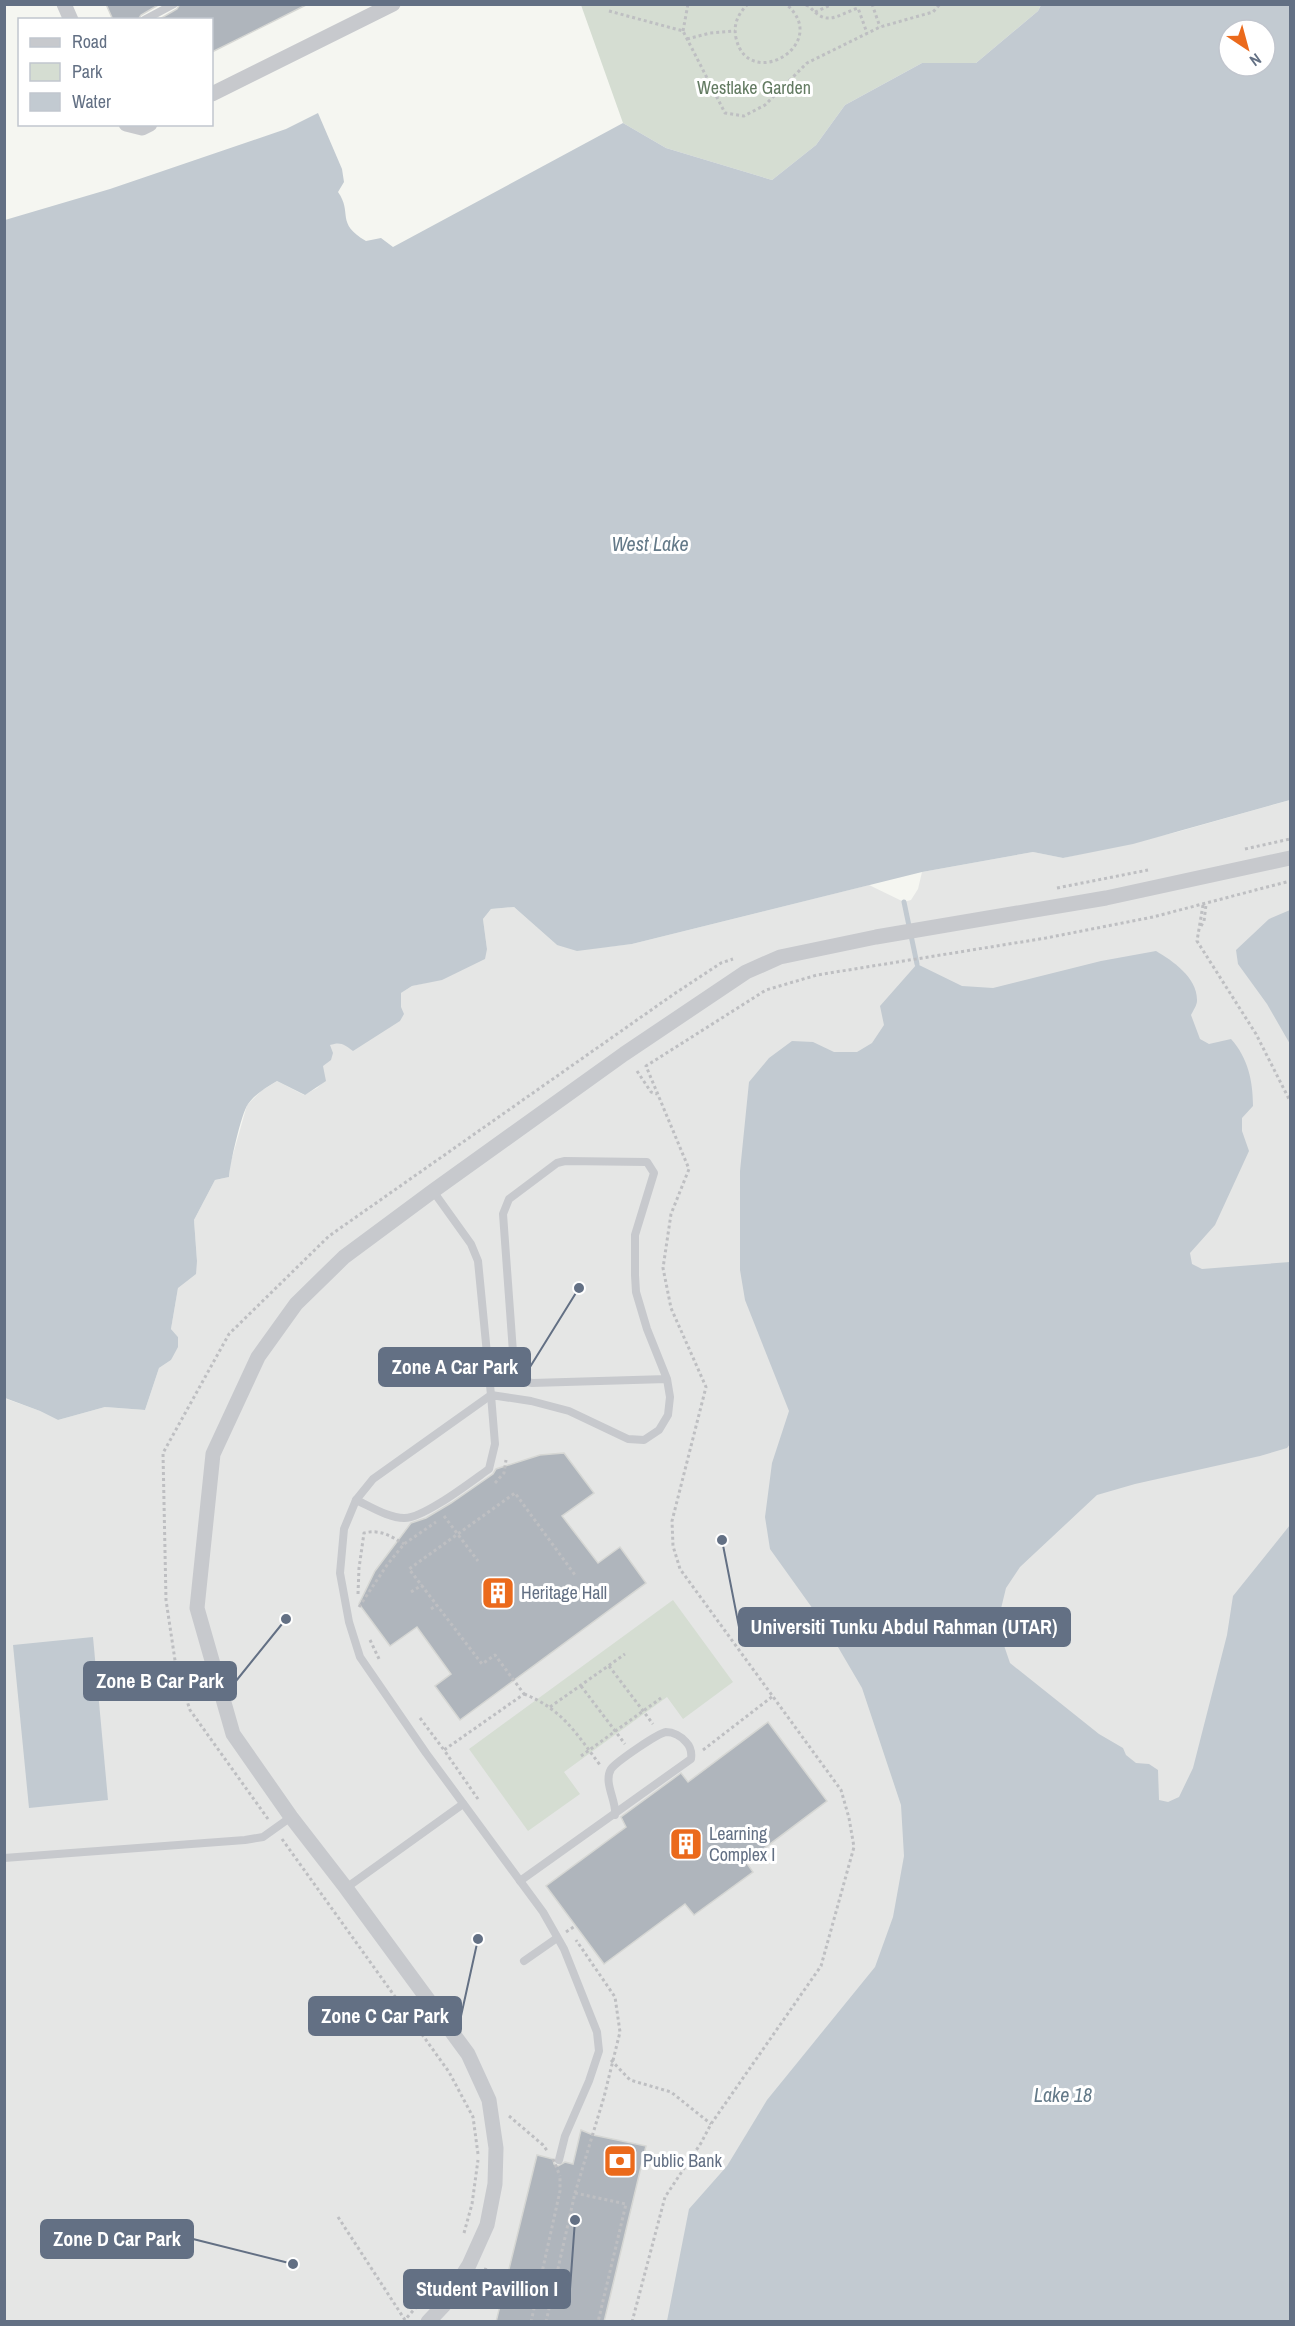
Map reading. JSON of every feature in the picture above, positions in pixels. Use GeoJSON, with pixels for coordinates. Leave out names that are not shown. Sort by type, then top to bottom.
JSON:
{"type":"FeatureCollection","features":[{"type":"Feature","properties":{"kind":"street"},"geometry":{"type":"LineString","coordinates":[[64,4],[70,18]]}},
{"type":"Feature","properties":{"kind":"street"},"geometry":{"type":"LineString","coordinates":[[213,93],[388,5]]}},
{"type":"Feature","properties":{"kind":"street"},"geometry":{"type":"LineString","coordinates":[[127,126],[142,128],[146,126]]}},
{"type":"Feature","properties":{"kind":"street"},"geometry":{"type":"LineString","coordinates":[[428,2322],[444,2305],[469,2265],[487,2224],[495,2184],[496,2148],[489,2100],[468,2054],[291,1817],[233,1734],[197,1608],[213,1454],[258,1357],[297,1304],[344,1257],[630,1051],[746,972],[780,957],[1106,898],[1290,858]]}},
{"type":"Feature","properties":{"kind":"lane"},"geometry":{"type":"LineString","coordinates":[[148,18],[174,4]]}},
{"type":"Feature","properties":{"kind":"lane"},"geometry":{"type":"LineString","coordinates":[[556,2160],[599,2051],[597,2032],[564,1949],[543,1912],[463,1804],[360,1657],[349,1622],[340,1573],[344,1529],[356,1500],[373,1479],[491,1395],[531,1401],[569,1411],[628,1439],[644,1440],[659,1430],[668,1415],[670,1397],[667,1379],[647,1329],[636,1292],[635,1235],[654,1173],[647,1162],[565,1161],[557,1163],[509,1199],[503,1214],[514,1366],[524,1381],[532,1383],[667,1379]]}},
{"type":"Feature","properties":{"kind":"lane"},"geometry":{"type":"LineString","coordinates":[[356,1500],[393,1516],[410,1518],[425,1512],[489,1469],[495,1444],[478,1261],[471,1244],[433,1191]]}},
{"type":"Feature","properties":{"kind":"lane"},"geometry":{"type":"LineString","coordinates":[[520,1881],[615,1815],[691,1759],[690,1748],[683,1739],[672,1733],[660,1733],[614,1766],[609,1777],[615,1815]]}},
{"type":"Feature","properties":{"kind":"lane"},"geometry":{"type":"LineString","coordinates":[[346,1888],[463,1804]]}},
{"type":"Feature","properties":{"kind":"lane"},"geometry":{"type":"LineString","coordinates":[[4,1858],[244,1840],[263,1837],[291,1817]]}},
{"type":"Feature","properties":{"kind":"lane"},"geometry":{"type":"LineString","coordinates":[[525,1961],[557,1938]]}},
{"type":"Feature","properties":{"kind":"path"},"geometry":{"type":"LineString","coordinates":[[688,4],[683,31],[725,113],[744,116],[765,105],[807,63],[880,27],[933,12],[940,4]]}},
{"type":"Feature","properties":{"kind":"path"},"geometry":{"type":"LineString","coordinates":[[748,4],[740,12],[735,31],[736,42],[751,59],[761,62],[772,62],[783,58],[792,51],[797,41],[800,30],[798,19],[786,4]]}},
{"type":"Feature","properties":{"kind":"path"},"geometry":{"type":"LineString","coordinates":[[800,4],[809,5],[818,16],[829,19],[858,6],[867,33]]}},
{"type":"Feature","properties":{"kind":"path"},"geometry":{"type":"LineString","coordinates":[[815,12],[833,4]]}},
{"type":"Feature","properties":{"kind":"path"},"geometry":{"type":"LineString","coordinates":[[872,4],[880,27]]}},
{"type":"Feature","properties":{"kind":"path"},"geometry":{"type":"LineString","coordinates":[[609,11],[683,31]]}},
{"type":"Feature","properties":{"kind":"path"},"geometry":{"type":"LineString","coordinates":[[687,39],[710,33],[735,31]]}},
{"type":"Feature","properties":{"kind":"path"},"geometry":{"type":"LineString","coordinates":[[1245,849],[1290,839]]}},
{"type":"Feature","properties":{"kind":"path"},"geometry":{"type":"LineString","coordinates":[[1054,888],[1156,868]]}},
{"type":"Feature","properties":{"kind":"path"},"geometry":{"type":"LineString","coordinates":[[632,2322],[664,2197],[701,2143],[711,2124],[821,1966],[854,1846],[841,1790],[680,1569],[673,1546],[672,1521],[706,1387],[671,1308],[663,1268],[671,1214],[689,1169],[646,1066],[766,990],[817,975],[1046,938],[1153,917],[1290,881]]}},
{"type":"Feature","properties":{"kind":"path"},"geometry":{"type":"LineString","coordinates":[[1204,905],[1197,941],[1256,1034],[1290,1101]]}},
{"type":"Feature","properties":{"kind":"path"},"geometry":{"type":"LineString","coordinates":[[462,2238],[472,2204],[478,2155],[472,2117],[448,2072],[190,1710],[176,1667],[166,1600],[163,1453],[229,1334],[329,1236],[674,993],[721,963],[741,957]]}},
{"type":"Feature","properties":{"kind":"path"},"geometry":{"type":"LineString","coordinates":[[638,1071],[651,1092],[659,1094]]}},
{"type":"Feature","properties":{"kind":"path"},"geometry":{"type":"LineString","coordinates":[[513,1680],[495,1654],[482,1664],[410,1569],[515,1492],[575,1575]]}},
{"type":"Feature","properties":{"kind":"path"},"geometry":{"type":"LineString","coordinates":[[405,1544],[382,1533],[368,1532],[363,1535],[356,1611],[387,1565],[405,1544],[444,1516]]}},
{"type":"Feature","properties":{"kind":"path"},"geometry":{"type":"LineString","coordinates":[[458,1533],[478,1561]]}},
{"type":"Feature","properties":{"kind":"path"},"geometry":{"type":"LineString","coordinates":[[411,1592],[422,1585]]}},
{"type":"Feature","properties":{"kind":"path"},"geometry":{"type":"LineString","coordinates":[[431,1609],[437,1605]]}},
{"type":"Feature","properties":{"kind":"path"},"geometry":{"type":"LineString","coordinates":[[366,1631],[385,1671]]}},
{"type":"Feature","properties":{"kind":"path"},"geometry":{"type":"LineString","coordinates":[[550,1707],[625,1654]]}},
{"type":"Feature","properties":{"kind":"path"},"geometry":{"type":"LineString","coordinates":[[609,1666],[660,1733]]}},
{"type":"Feature","properties":{"kind":"path"},"geometry":{"type":"LineString","coordinates":[[581,1686],[615,1731]]}},
{"type":"Feature","properties":{"kind":"path"},"geometry":{"type":"LineString","coordinates":[[524,1694],[558,1712],[609,1777]]}},
{"type":"Feature","properties":{"kind":"path"},"geometry":{"type":"LineString","coordinates":[[691,1759],[773,1696]]}},
{"type":"Feature","properties":{"kind":"path"},"geometry":{"type":"LineString","coordinates":[[581,1756],[661,1698]]}},
{"type":"Feature","properties":{"kind":"path"},"geometry":{"type":"LineString","coordinates":[[414,1712],[444,1750]]}},
{"type":"Feature","properties":{"kind":"path"},"geometry":{"type":"LineString","coordinates":[[611,2060],[630,2080],[671,2092],[711,2124]]}},
{"type":"Feature","properties":{"kind":"path"},"geometry":{"type":"LineString","coordinates":[[505,2113],[543,2145],[556,2160],[560,2176],[560,2192],[531,2322]]}},
{"type":"Feature","properties":{"kind":"path"},"geometry":{"type":"LineString","coordinates":[[546,2322],[575,2193],[593,2135]]}},
{"type":"Feature","properties":{"kind":"path"},"geometry":{"type":"LineString","coordinates":[[575,2193],[626,2204],[598,2322]]}},
{"type":"Feature","properties":{"kind":"path"},"geometry":{"type":"LineString","coordinates":[[338,2217],[406,2322]]}},
{"type":"Feature","properties":{"kind":"path"},"geometry":{"type":"LineString","coordinates":[[507,2276],[540,2283]]}},
{"type":"Feature","properties":{"kind":"shaded area"},"geometry":{"type":"Polygon","coordinates":[[[1290,800],[1290,2321],[5,2321],[4,1398],[58,1420],[105,1407],[145,1410],[159,1368],[171,1360],[178,1337],[171,1329],[178,1288],[197,1261],[194,1220],[215,1180],[229,1177],[230,1165],[247,1105],[261,1091],[277,1081],[304,1095],[317,1088],[321,1084],[323,1065],[330,1045],[337,1042],[344,1044],[401,1007],[401,993],[412,986],[425,983],[487,949],[483,919],[491,909],[514,907],[557,945],[605,947],[632,944],[869,885],[904,902],[911,900],[918,889],[922,872],[1033,852],[1063,858],[1177,832],[1290,800]]]}},
{"type":"Feature","properties":{"kind":"green space","name":"Westlake Garden"},"geometry":{"type":"Polygon","coordinates":[[[581,5],[1041,5],[1038,11],[976,63],[922,63],[845,105],[816,145],[772,180],[666,148],[623,123],[581,5]]]}},
{"type":"Feature","properties":{"kind":"green space"},"geometry":{"type":"Polygon","coordinates":[[[673,1600],[733,1682],[683,1719],[667,1697],[564,1772],[580,1794],[528,1831],[469,1749],[673,1600]]]}},
{"type":"Feature","properties":{"kind":"water","name":"West Lake"},"geometry":{"type":"Polygon","coordinates":[[[1041,5],[1290,5],[1290,800],[1133,844],[1063,858],[1033,852],[922,872],[632,944],[577,951],[557,945],[514,907],[491,909],[483,919],[487,949],[485,959],[442,980],[412,986],[401,993],[401,1007],[404,1014],[400,1021],[353,1051],[345,1045],[330,1045],[333,1053],[331,1060],[323,1066],[326,1081],[305,1095],[277,1081],[248,1104],[239,1128],[229,1177],[215,1180],[194,1220],[196,1274],[178,1288],[171,1329],[178,1337],[178,1347],[171,1360],[159,1368],[145,1410],[105,1407],[58,1420],[5,1398],[5,220],[110,189],[286,129],[318,113],[342,169],[344,182],[338,192],[342,199],[347,223],[357,235],[366,241],[381,238],[393,247],[623,123],[666,148],[772,180],[816,145],[845,105],[922,63],[976,63],[1038,11],[1041,5]]]}},
{"type":"Feature","properties":{"kind":"water"},"geometry":{"type":"Polygon","coordinates":[[[1290,910],[1290,1044],[1267,1004],[1238,964],[1236,950],[1269,919],[1290,910]]]}},
{"type":"Feature","properties":{"kind":"water","name":"Lake 18"},"geometry":{"type":"Polygon","coordinates":[[[1156,951],[1177,965],[1193,985],[1197,1001],[1191,1015],[1200,1039],[1209,1044],[1231,1039],[1242,1054],[1248,1070],[1253,1106],[1242,1118],[1242,1131],[1249,1151],[1215,1225],[1190,1253],[1192,1264],[1202,1269],[1290,1262],[1290,1444],[1287,1448],[1260,1456],[1135,1484],[1097,1495],[1020,1567],[1006,1588],[997,1625],[1010,1663],[1099,1734],[1123,1748],[1126,1755],[1136,1763],[1149,1764],[1158,1770],[1159,1800],[1168,1802],[1179,1797],[1193,1768],[1227,1635],[1233,1596],[1290,1525],[1290,2321],[667,2321],[689,2209],[727,2166],[767,2100],[875,1967],[893,1917],[904,1856],[901,1805],[862,1688],[828,1630],[770,1549],[765,1517],[772,1463],[789,1411],[745,1300],[740,1270],[740,1171],[749,1082],[769,1058],[792,1041],[813,1042],[834,1052],[857,1052],[872,1043],[884,1025],[880,1006],[917,964],[962,986],[993,988],[1101,961],[1156,951]]]}},
{"type":"Feature","properties":{"kind":"water"},"geometry":{"type":"Polygon","coordinates":[[[93,1637],[108,1800],[29,1808],[13,1645],[93,1637]]]}},
{"type":"Feature","properties":{"kind":"building"},"geometry":{"type":"Polygon","coordinates":[[[106,4],[160,4],[139,18],[112,18],[106,4]]]}},
{"type":"Feature","properties":{"kind":"building"},"geometry":{"type":"Polygon","coordinates":[[[180,4],[308,4],[213,52],[213,18],[161,18],[177,9],[180,4]]]}},
{"type":"Feature","properties":{"kind":"building","name":"Heritage Hall"},"geometry":{"type":"Polygon","coordinates":[[[564,1453],[594,1493],[562,1516],[598,1563],[620,1547],[646,1583],[460,1720],[435,1686],[451,1674],[417,1627],[390,1646],[359,1604],[375,1571],[411,1523],[426,1518],[451,1503],[493,1474],[496,1469],[540,1455],[564,1453]]]}},
{"type":"Feature","properties":{"kind":"building","name":"Learning Complex I"},"geometry":{"type":"Polygon","coordinates":[[[768,1722],[827,1801],[746,1862],[753,1872],[694,1915],[685,1904],[604,1964],[546,1886],[626,1827],[621,1817],[681,1773],[688,1782],[768,1722]]]}},
{"type":"Feature","properties":{"kind":"building"},"geometry":{"type":"Polygon","coordinates":[[[581,2130],[593,2135],[646,2146],[604,2322],[496,2322],[537,2155],[553,2159],[554,2164],[558,2166],[565,2162],[573,2164],[581,2130]]]}},
{"type":"Feature","properties":{"kind":"waterway"},"geometry":{"type":"LineString","coordinates":[[904,902],[917,964]]}},
{"type":"Feature","properties":{"kind":"place","name":"Zone A Car Park"},"geometry":{"type":"Point","coordinates":[579,1288]}},
{"type":"Feature","properties":{"kind":"place","name":"Universiti Tunku Abdul Rahman (UTAR)"},"geometry":{"type":"Point","coordinates":[722,1540]}},
{"type":"Feature","properties":{"kind":"place","name":"Heritage Hall"},"geometry":{"type":"Point","coordinates":[498,1593]}},
{"type":"Feature","properties":{"kind":"place","name":"Zone B Car Park"},"geometry":{"type":"Point","coordinates":[286,1619]}},
{"type":"Feature","properties":{"kind":"place","name":"Learning Complex I"},"geometry":{"type":"Point","coordinates":[686,1844]}},
{"type":"Feature","properties":{"kind":"place","name":"Zone C Car Park"},"geometry":{"type":"Point","coordinates":[478,1939]}},
{"type":"Feature","properties":{"kind":"place","name":"Public Bank"},"geometry":{"type":"Point","coordinates":[620,2161]}},
{"type":"Feature","properties":{"kind":"place","name":"Student Pavillion I"},"geometry":{"type":"Point","coordinates":[575,2220]}},
{"type":"Feature","properties":{"kind":"place","name":"Zone D Car Park"},"geometry":{"type":"Point","coordinates":[293,2264]}}]}
